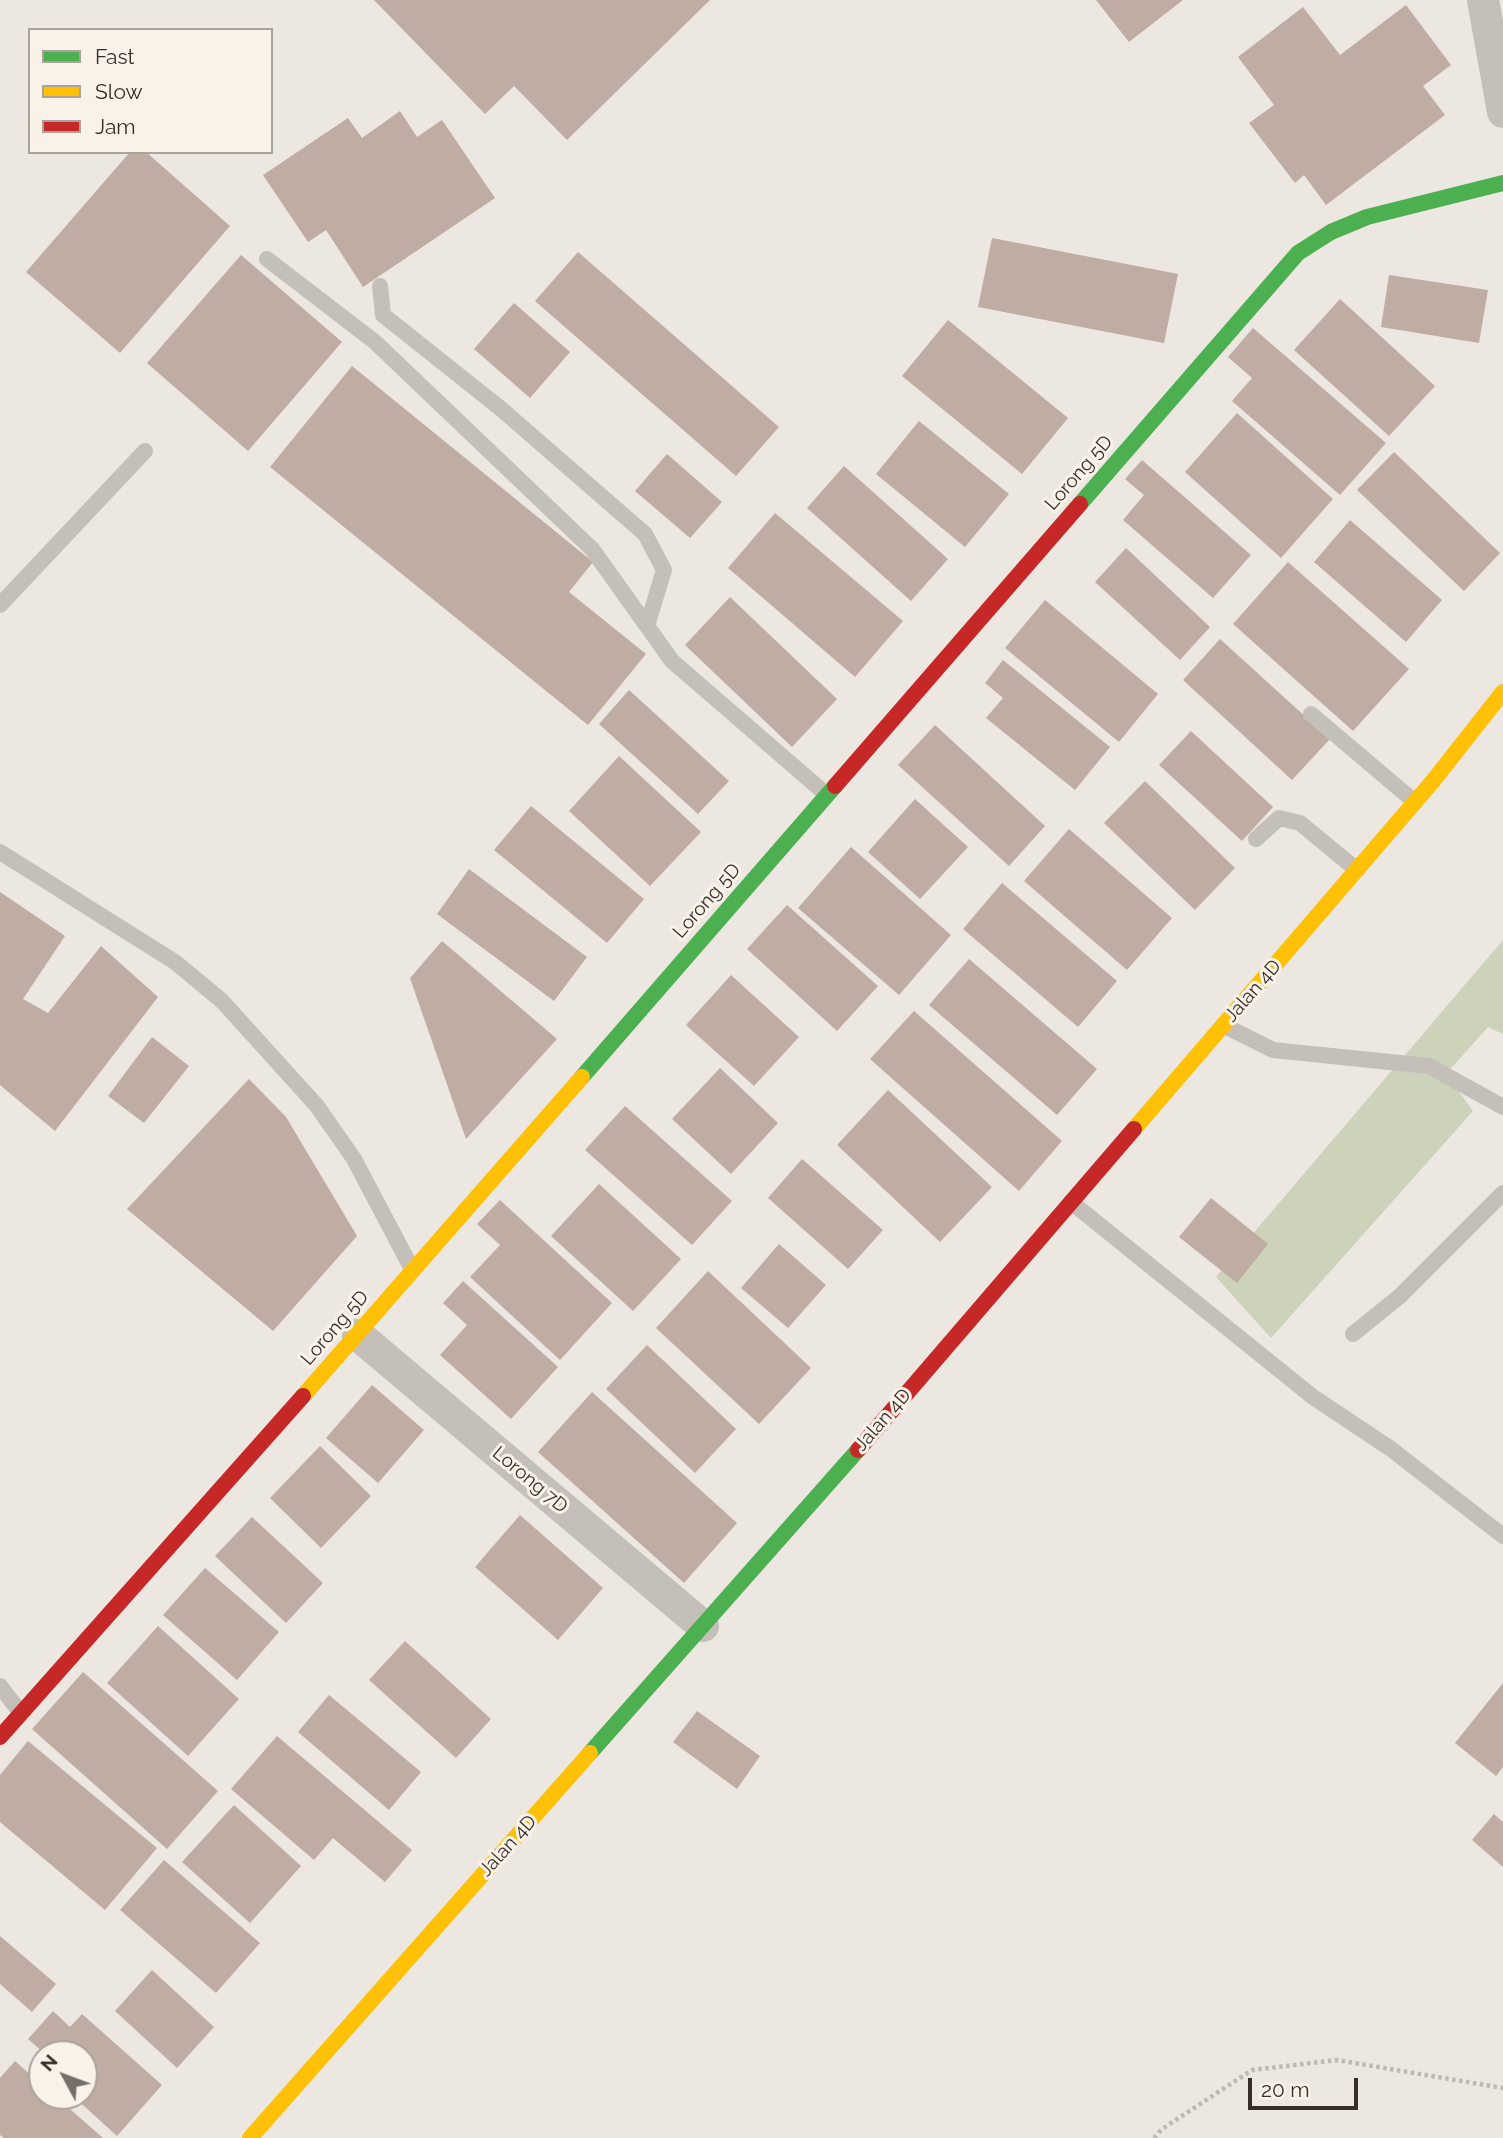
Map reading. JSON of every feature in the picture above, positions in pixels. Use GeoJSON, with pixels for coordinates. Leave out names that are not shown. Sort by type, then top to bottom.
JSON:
{"type":"FeatureCollection","features":[{"type":"Feature","properties":{"kind":"street"},"geometry":{"type":"LineString","coordinates":[[1483,0],[1503,112]]}},
{"type":"Feature","properties":{"kind":"street","name":"Lorong 5D"},"geometry":{"type":"LineString","coordinates":[[0,1737],[358,1335],[1298,253],[1331,232],[1367,217],[1503,183]]}},
{"type":"Feature","properties":{"kind":"street","name":"Jalan 4D"},"geometry":{"type":"LineString","coordinates":[[250,2138],[703,1626],[1071,1202],[1415,802],[1503,692]]}},
{"type":"Feature","properties":{"kind":"street","name":"Lorong 7D"},"geometry":{"type":"LineString","coordinates":[[358,1335],[703,1626]]}},
{"type":"Feature","properties":{"kind":"lane"},"geometry":{"type":"LineString","coordinates":[[267,259],[375,342],[592,548],[671,661],[827,795]]}},
{"type":"Feature","properties":{"kind":"lane"},"geometry":{"type":"LineString","coordinates":[[380,286],[383,315],[500,408],[645,534],[664,570],[647,626]]}},
{"type":"Feature","properties":{"kind":"lane"},"geometry":{"type":"LineString","coordinates":[[0,605],[145,451]]}},
{"type":"Feature","properties":{"kind":"lane"},"geometry":{"type":"LineString","coordinates":[[1311,714],[1415,802]]}},
{"type":"Feature","properties":{"kind":"lane"},"geometry":{"type":"LineString","coordinates":[[1256,839],[1279,818],[1300,823],[1357,870]]}},
{"type":"Feature","properties":{"kind":"lane"},"geometry":{"type":"LineString","coordinates":[[0,852],[175,962],[222,1001],[317,1106],[354,1159],[413,1271]]}},
{"type":"Feature","properties":{"kind":"lane"},"geometry":{"type":"LineString","coordinates":[[1223,1025],[1273,1050],[1388,1059],[1429,1066],[1503,1107]]}},
{"type":"Feature","properties":{"kind":"lane"},"geometry":{"type":"LineString","coordinates":[[1353,1334],[1400,1296],[1503,1194]]}},
{"type":"Feature","properties":{"kind":"lane"},"geometry":{"type":"LineString","coordinates":[[1071,1202],[1313,1397],[1391,1449],[1503,1536]]}},
{"type":"Feature","properties":{"kind":"lane"},"geometry":{"type":"LineString","coordinates":[[0,1686],[20,1712]]}},
{"type":"Feature","properties":{"kind":"path"},"geometry":{"type":"LineString","coordinates":[[1154,2138],[1162,2129],[1252,2070],[1337,2060],[1503,2088]]}},
{"type":"Feature","properties":{"kind":"green space"},"geometry":{"type":"Polygon","coordinates":[[[1503,940],[1503,1034],[1488,1027],[1446,1074],[1473,1111],[1271,1338],[1216,1277],[1503,940]]]}},
{"type":"Feature","properties":{"kind":"building"},"geometry":{"type":"Polygon","coordinates":[[[374,0],[710,0],[567,140],[514,86],[485,114],[374,0]]]}},
{"type":"Feature","properties":{"kind":"building"},"geometry":{"type":"Polygon","coordinates":[[[1096,0],[1183,0],[1129,42],[1096,0]]]}},
{"type":"Feature","properties":{"kind":"building"},"geometry":{"type":"Polygon","coordinates":[[[1406,5],[1451,65],[1423,86],[1445,115],[1326,205],[1304,175],[1295,183],[1249,123],[1274,105],[1238,57],[1303,7],[1340,55],[1406,5]]]}},
{"type":"Feature","properties":{"kind":"building"},"geometry":{"type":"Polygon","coordinates":[[[400,111],[417,137],[442,120],[495,198],[363,287],[326,230],[308,242],[263,175],[348,118],[362,138],[400,111]]]}},
{"type":"Feature","properties":{"kind":"building"},"geometry":{"type":"Polygon","coordinates":[[[128,154],[148,154],[230,226],[120,353],[26,272],[128,154]]]}},
{"type":"Feature","properties":{"kind":"building"},"geometry":{"type":"Polygon","coordinates":[[[992,238],[1178,274],[1164,343],[978,307],[992,238]]]}},
{"type":"Feature","properties":{"kind":"building"},"geometry":{"type":"Polygon","coordinates":[[[578,252],[779,427],[736,476],[535,301],[578,252]]]}},
{"type":"Feature","properties":{"kind":"building"},"geometry":{"type":"Polygon","coordinates":[[[241,255],[342,342],[248,451],[147,363],[241,255]]]}},
{"type":"Feature","properties":{"kind":"building"},"geometry":{"type":"Polygon","coordinates":[[[1389,275],[1488,290],[1479,343],[1381,327],[1389,275]]]}},
{"type":"Feature","properties":{"kind":"building"},"geometry":{"type":"Polygon","coordinates":[[[1340,299],[1435,386],[1389,436],[1294,350],[1340,299]]]}},
{"type":"Feature","properties":{"kind":"building"},"geometry":{"type":"Polygon","coordinates":[[[514,303],[570,352],[530,398],[474,349],[514,303]]]}},
{"type":"Feature","properties":{"kind":"building"},"geometry":{"type":"Polygon","coordinates":[[[948,320],[1068,418],[1022,474],[902,376],[948,320]]]}},
{"type":"Feature","properties":{"kind":"building"},"geometry":{"type":"Polygon","coordinates":[[[1253,328],[1386,443],[1340,495],[1232,401],[1252,378],[1228,357],[1253,328]]]}},
{"type":"Feature","properties":{"kind":"building"},"geometry":{"type":"Polygon","coordinates":[[[352,366],[593,562],[569,592],[646,654],[588,725],[270,467],[352,366]]]}},
{"type":"Feature","properties":{"kind":"building"},"geometry":{"type":"Polygon","coordinates":[[[1237,413],[1333,499],[1281,558],[1185,472],[1237,413]]]}},
{"type":"Feature","properties":{"kind":"building"},"geometry":{"type":"Polygon","coordinates":[[[919,421],[1009,494],[965,547],[876,474],[919,421]]]}},
{"type":"Feature","properties":{"kind":"building"},"geometry":{"type":"Polygon","coordinates":[[[1394,452],[1500,553],[1464,591],[1357,490],[1394,452]]]}},
{"type":"Feature","properties":{"kind":"building"},"geometry":{"type":"Polygon","coordinates":[[[667,454],[722,502],[690,538],[635,491],[667,454]]]}},
{"type":"Feature","properties":{"kind":"building"},"geometry":{"type":"Polygon","coordinates":[[[1142,460],[1251,555],[1213,598],[1123,520],[1144,495],[1125,479],[1142,460]]]}},
{"type":"Feature","properties":{"kind":"building"},"geometry":{"type":"Polygon","coordinates":[[[844,466],[948,559],[911,601],[807,508],[844,466]]]}},
{"type":"Feature","properties":{"kind":"building"},"geometry":{"type":"Polygon","coordinates":[[[775,513],[903,621],[855,677],[728,568],[775,513]]]}},
{"type":"Feature","properties":{"kind":"building"},"geometry":{"type":"Polygon","coordinates":[[[1350,520],[1442,600],[1406,642],[1314,562],[1350,520]]]}},
{"type":"Feature","properties":{"kind":"building"},"geometry":{"type":"Polygon","coordinates":[[[1126,548],[1210,627],[1180,660],[1095,582],[1126,548]]]}},
{"type":"Feature","properties":{"kind":"building"},"geometry":{"type":"Polygon","coordinates":[[[1288,562],[1409,669],[1353,731],[1233,624],[1288,562]]]}},
{"type":"Feature","properties":{"kind":"building"},"geometry":{"type":"Polygon","coordinates":[[[730,597],[837,699],[792,747],[685,645],[730,597]]]}},
{"type":"Feature","properties":{"kind":"building"},"geometry":{"type":"Polygon","coordinates":[[[1045,600],[1158,694],[1119,742],[1005,648],[1045,600]]]}},
{"type":"Feature","properties":{"kind":"building"},"geometry":{"type":"Polygon","coordinates":[[[1220,639],[1330,739],[1292,780],[1183,680],[1220,639]]]}},
{"type":"Feature","properties":{"kind":"building"},"geometry":{"type":"Polygon","coordinates":[[[1003,660],[1110,747],[1075,790],[986,718],[1003,698],[985,683],[1003,660]]]}},
{"type":"Feature","properties":{"kind":"building"},"geometry":{"type":"Polygon","coordinates":[[[629,690],[729,781],[698,814],[599,724],[629,690]]]}},
{"type":"Feature","properties":{"kind":"building"},"geometry":{"type":"Polygon","coordinates":[[[935,725],[1045,826],[1009,866],[898,765],[935,725]]]}},
{"type":"Feature","properties":{"kind":"building"},"geometry":{"type":"Polygon","coordinates":[[[1191,731],[1273,807],[1242,841],[1159,765],[1191,731]]]}},
{"type":"Feature","properties":{"kind":"building"},"geometry":{"type":"Polygon","coordinates":[[[619,756],[701,832],[650,886],[569,811],[619,756]]]}},
{"type":"Feature","properties":{"kind":"building"},"geometry":{"type":"Polygon","coordinates":[[[1145,781],[1235,868],[1195,910],[1104,823],[1145,781]]]}},
{"type":"Feature","properties":{"kind":"building"},"geometry":{"type":"Polygon","coordinates":[[[915,799],[968,847],[920,899],[868,852],[915,799]]]}},
{"type":"Feature","properties":{"kind":"building"},"geometry":{"type":"Polygon","coordinates":[[[531,806],[644,899],[607,943],[494,850],[531,806]]]}},
{"type":"Feature","properties":{"kind":"building"},"geometry":{"type":"Polygon","coordinates":[[[1069,829],[1172,918],[1127,970],[1024,881],[1069,829]]]}},
{"type":"Feature","properties":{"kind":"building"},"geometry":{"type":"Polygon","coordinates":[[[851,847],[951,935],[899,995],[798,908],[851,847]]]}},
{"type":"Feature","properties":{"kind":"building"},"geometry":{"type":"Polygon","coordinates":[[[469,869],[587,957],[554,1001],[437,914],[469,869]]]}},
{"type":"Feature","properties":{"kind":"building"},"geometry":{"type":"Polygon","coordinates":[[[1002,883],[1117,981],[1078,1027],[963,929],[1002,883]]]}},
{"type":"Feature","properties":{"kind":"building"},"geometry":{"type":"Polygon","coordinates":[[[0,892],[65,936],[23,999],[48,1013],[101,946],[158,997],[55,1131],[0,1085],[0,892]]]}},
{"type":"Feature","properties":{"kind":"building"},"geometry":{"type":"Polygon","coordinates":[[[787,905],[878,986],[837,1031],[747,949],[787,905]]]}},
{"type":"Feature","properties":{"kind":"building"},"geometry":{"type":"Polygon","coordinates":[[[442,941],[557,1039],[466,1139],[410,978],[442,941]]]}},
{"type":"Feature","properties":{"kind":"building"},"geometry":{"type":"Polygon","coordinates":[[[969,959],[1097,1069],[1057,1115],[929,1005],[969,959]]]}},
{"type":"Feature","properties":{"kind":"building"},"geometry":{"type":"Polygon","coordinates":[[[731,975],[799,1037],[754,1086],[686,1025],[731,975]]]}},
{"type":"Feature","properties":{"kind":"building"},"geometry":{"type":"Polygon","coordinates":[[[914,1011],[1062,1141],[1019,1191],[870,1059],[914,1011]]]}},
{"type":"Feature","properties":{"kind":"building"},"geometry":{"type":"Polygon","coordinates":[[[152,1037],[189,1066],[144,1123],[108,1096],[152,1037]]]}},
{"type":"Feature","properties":{"kind":"building"},"geometry":{"type":"Polygon","coordinates":[[[720,1068],[778,1123],[731,1174],[672,1119],[720,1068]]]}},
{"type":"Feature","properties":{"kind":"building"},"geometry":{"type":"Polygon","coordinates":[[[249,1079],[286,1117],[357,1236],[273,1331],[127,1209],[249,1079]]]}},
{"type":"Feature","properties":{"kind":"building"},"geometry":{"type":"Polygon","coordinates":[[[888,1090],[992,1187],[940,1242],[837,1145],[888,1090]]]}},
{"type":"Feature","properties":{"kind":"building"},"geometry":{"type":"Polygon","coordinates":[[[625,1106],[732,1201],[692,1245],[585,1150],[625,1106]]]}},
{"type":"Feature","properties":{"kind":"building"},"geometry":{"type":"Polygon","coordinates":[[[802,1159],[883,1230],[848,1269],[768,1198],[802,1159]]]}},
{"type":"Feature","properties":{"kind":"building"},"geometry":{"type":"Polygon","coordinates":[[[599,1184],[681,1259],[633,1311],[551,1236],[599,1184]]]}},
{"type":"Feature","properties":{"kind":"building"},"geometry":{"type":"Polygon","coordinates":[[[1211,1198],[1268,1244],[1237,1283],[1179,1237],[1211,1198]]]}},
{"type":"Feature","properties":{"kind":"building"},"geometry":{"type":"Polygon","coordinates":[[[500,1200],[612,1303],[560,1360],[470,1277],[500,1245],[477,1224],[500,1200]]]}},
{"type":"Feature","properties":{"kind":"building"},"geometry":{"type":"Polygon","coordinates":[[[779,1244],[826,1285],[788,1328],[741,1288],[779,1244]]]}},
{"type":"Feature","properties":{"kind":"building"},"geometry":{"type":"Polygon","coordinates":[[[708,1271],[811,1368],[759,1424],[656,1328],[708,1271]]]}},
{"type":"Feature","properties":{"kind":"building"},"geometry":{"type":"Polygon","coordinates":[[[463,1281],[558,1367],[511,1419],[440,1355],[467,1325],[443,1303],[463,1281]]]}},
{"type":"Feature","properties":{"kind":"building"},"geometry":{"type":"Polygon","coordinates":[[[647,1345],[736,1429],[695,1473],[606,1389],[647,1345]]]}},
{"type":"Feature","properties":{"kind":"building"},"geometry":{"type":"Polygon","coordinates":[[[372,1385],[424,1430],[378,1483],[326,1438],[372,1385]]]}},
{"type":"Feature","properties":{"kind":"building"},"geometry":{"type":"Polygon","coordinates":[[[592,1392],[737,1523],[684,1583],[538,1452],[592,1392]]]}},
{"type":"Feature","properties":{"kind":"building"},"geometry":{"type":"Polygon","coordinates":[[[320,1446],[371,1496],[321,1548],[270,1498],[320,1446]]]}},
{"type":"Feature","properties":{"kind":"building"},"geometry":{"type":"Polygon","coordinates":[[[520,1515],[603,1588],[558,1640],[475,1567],[520,1515]]]}},
{"type":"Feature","properties":{"kind":"building"},"geometry":{"type":"Polygon","coordinates":[[[252,1517],[323,1583],[286,1623],[215,1556],[252,1517]]]}},
{"type":"Feature","properties":{"kind":"building"},"geometry":{"type":"Polygon","coordinates":[[[205,1568],[279,1632],[237,1680],[163,1615],[205,1568]]]}},
{"type":"Feature","properties":{"kind":"building"},"geometry":{"type":"Polygon","coordinates":[[[158,1626],[239,1699],[188,1756],[107,1683],[158,1626]]]}},
{"type":"Feature","properties":{"kind":"building"},"geometry":{"type":"Polygon","coordinates":[[[405,1641],[491,1719],[456,1758],[369,1680],[405,1641]]]}},
{"type":"Feature","properties":{"kind":"building"},"geometry":{"type":"Polygon","coordinates":[[[83,1672],[218,1791],[167,1849],[32,1729],[83,1672]]]}},
{"type":"Feature","properties":{"kind":"building"},"geometry":{"type":"Polygon","coordinates":[[[1503,1683],[1503,1767],[1496,1776],[1455,1743],[1503,1683]]]}},
{"type":"Feature","properties":{"kind":"building"},"geometry":{"type":"Polygon","coordinates":[[[329,1695],[421,1772],[389,1810],[298,1732],[329,1695]]]}},
{"type":"Feature","properties":{"kind":"building"},"geometry":{"type":"Polygon","coordinates":[[[697,1711],[760,1756],[737,1789],[673,1742],[697,1711]]]}},
{"type":"Feature","properties":{"kind":"building"},"geometry":{"type":"Polygon","coordinates":[[[277,1736],[412,1850],[385,1882],[333,1838],[314,1860],[231,1789],[277,1736]]]}},
{"type":"Feature","properties":{"kind":"building"},"geometry":{"type":"Polygon","coordinates":[[[28,1741],[157,1848],[105,1910],[0,1822],[0,1775],[28,1741]]]}},
{"type":"Feature","properties":{"kind":"building"},"geometry":{"type":"Polygon","coordinates":[[[234,1805],[301,1866],[250,1923],[182,1862],[234,1805]]]}},
{"type":"Feature","properties":{"kind":"building"},"geometry":{"type":"Polygon","coordinates":[[[1494,1814],[1503,1822],[1503,1867],[1472,1840],[1494,1814]]]}},
{"type":"Feature","properties":{"kind":"building"},"geometry":{"type":"Polygon","coordinates":[[[164,1860],[260,1943],[216,1993],[120,1910],[164,1860]]]}},
{"type":"Feature","properties":{"kind":"building"},"geometry":{"type":"Polygon","coordinates":[[[0,1936],[56,1984],[32,2012],[0,1984],[0,1936]]]}},
{"type":"Feature","properties":{"kind":"building"},"geometry":{"type":"Polygon","coordinates":[[[152,1970],[214,2027],[177,2068],[115,2011],[152,1970]]]}},
{"type":"Feature","properties":{"kind":"building"},"geometry":{"type":"Polygon","coordinates":[[[53,2011],[70,2027],[82,2014],[162,2085],[117,2136],[88,2110],[98,2110],[98,2040],[28,2039],[53,2011]]]}},
{"type":"Feature","properties":{"kind":"building"},"geometry":{"type":"Polygon","coordinates":[[[15,2061],[28,2073],[28,2110],[71,2110],[103,2138],[4,2138],[0,2135],[0,2078],[15,2061]]]}},
{"type":"Feature","properties":{"kind":"traffic: fast"},"geometry":{"type":"LineString","coordinates":[[1080,504],[1298,253],[1331,232],[1367,217],[1503,183]]}},
{"type":"Feature","properties":{"kind":"traffic: fast"},"geometry":{"type":"LineString","coordinates":[[582,1077],[835,786]]}},
{"type":"Feature","properties":{"kind":"traffic: fast"},"geometry":{"type":"LineString","coordinates":[[590,1753],[858,1450]]}},
{"type":"Feature","properties":{"kind":"traffic: slow"},"geometry":{"type":"LineString","coordinates":[[1134,1129],[1433,781],[1503,692]]}},
{"type":"Feature","properties":{"kind":"traffic: slow"},"geometry":{"type":"LineString","coordinates":[[303,1396],[582,1077]]}},
{"type":"Feature","properties":{"kind":"traffic: slow"},"geometry":{"type":"LineString","coordinates":[[250,2138],[590,1753]]}},
{"type":"Feature","properties":{"kind":"traffic: jam"},"geometry":{"type":"LineString","coordinates":[[835,786],[1080,504]]}},
{"type":"Feature","properties":{"kind":"traffic: jam"},"geometry":{"type":"LineString","coordinates":[[858,1450],[1134,1129]]}},
{"type":"Feature","properties":{"kind":"traffic: jam"},"geometry":{"type":"LineString","coordinates":[[0,1737],[303,1396]]}}]}
